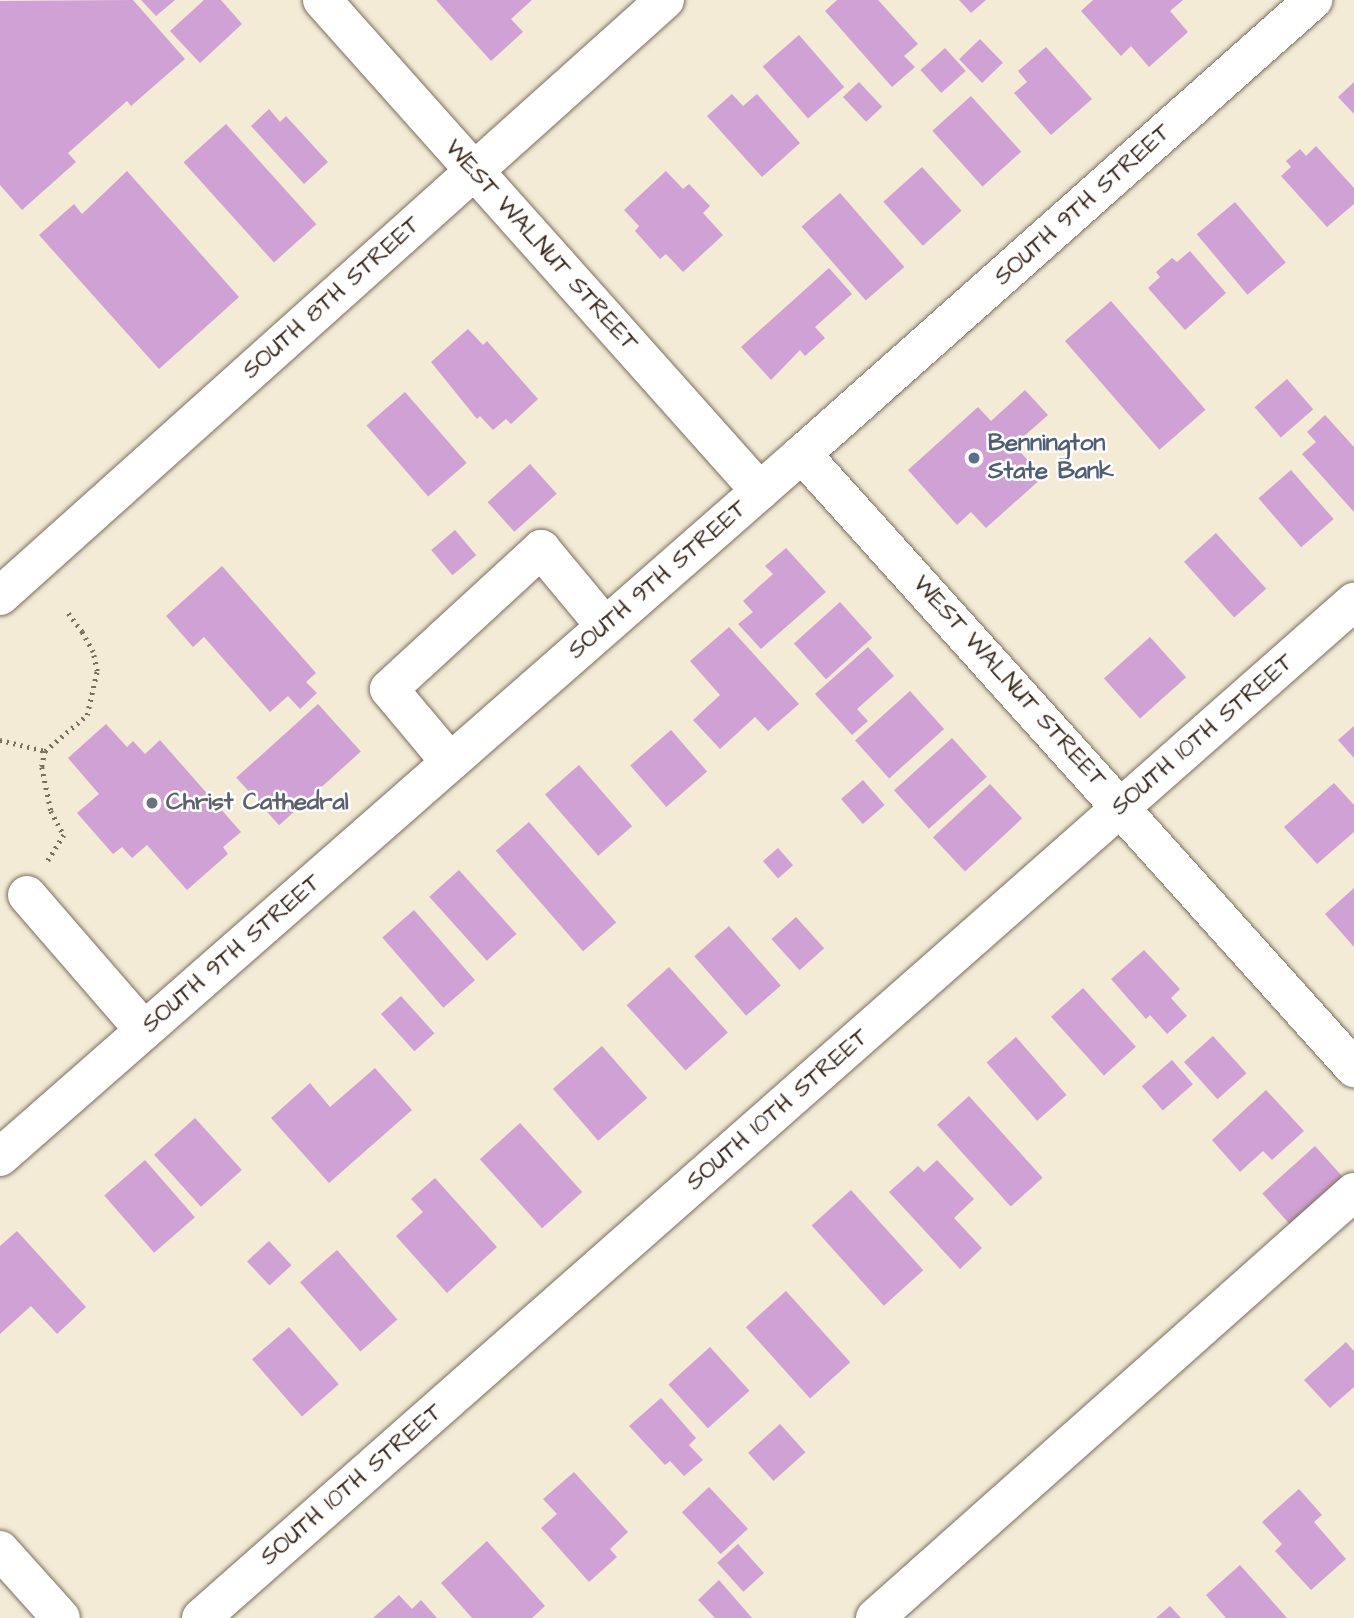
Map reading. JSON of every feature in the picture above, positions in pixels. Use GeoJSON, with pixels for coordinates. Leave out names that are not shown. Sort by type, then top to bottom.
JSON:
{"type":"FeatureCollection","features":[{"type":"Feature","properties":{"kind":"street","name":"WEST WALNUT STREET"},"geometry":{"type":"LineString","coordinates":[[321,0],[760,491]]}},
{"type":"Feature","properties":{"kind":"street","name":"SOUTH 8TH STREET"},"geometry":{"type":"LineString","coordinates":[[0,596],[665,0]]}},
{"type":"Feature","properties":{"kind":"street","name":"SOUTH 9TH STREET"},"geometry":{"type":"LineString","coordinates":[[0,1157],[802,454],[1313,0]]}},
{"type":"Feature","properties":{"kind":"street","name":"WEST WALNUT STREET"},"geometry":{"type":"LineString","coordinates":[[802,454],[1354,1068]]}},
{"type":"Feature","properties":{"kind":"street"},"geometry":{"type":"LineString","coordinates":[[450,762],[389,689],[541,549],[605,626]]}},
{"type":"Feature","properties":{"kind":"street","name":"SOUTH 10TH STREET"},"geometry":{"type":"LineString","coordinates":[[201,1618],[1354,602]]}},
{"type":"Feature","properties":{"kind":"street"},"geometry":{"type":"LineString","coordinates":[[27,895],[145,1030]]}},
{"type":"Feature","properties":{"kind":"street"},"geometry":{"type":"LineString","coordinates":[[875,1618],[1354,1192]]}},
{"type":"Feature","properties":{"kind":"street"},"geometry":{"type":"LineString","coordinates":[[0,1550],[61,1618]]}},
{"type":"Feature","properties":{"kind":"path"},"geometry":{"type":"LineString","coordinates":[[27,895],[64,835],[51,811],[42,767],[45,751],[87,715],[97,671],[93,652],[66,611]]}},
{"type":"Feature","properties":{"kind":"path"},"geometry":{"type":"LineString","coordinates":[[0,740],[23,748],[45,751]]}},
{"type":"Feature","properties":{"kind":"building"},"geometry":{"type":"Polygon","coordinates":[[[133,0],[185,59],[131,106],[127,101],[68,153],[76,162],[22,210],[0,185],[0,1],[133,0]]]}},
{"type":"Feature","properties":{"kind":"building"},"geometry":{"type":"Polygon","coordinates":[[[141,0],[175,0],[156,16],[141,0]]]}},
{"type":"Feature","properties":{"kind":"building"},"geometry":{"type":"Polygon","coordinates":[[[204,0],[221,0],[242,24],[200,63],[170,31],[204,0]]]}},
{"type":"Feature","properties":{"kind":"building"},"geometry":{"type":"Polygon","coordinates":[[[436,0],[532,0],[511,19],[523,32],[491,61],[436,0]]]}},
{"type":"Feature","properties":{"kind":"building"},"geometry":{"type":"Polygon","coordinates":[[[837,0],[878,0],[918,44],[904,56],[915,67],[892,87],[825,11],[837,0]]]}},
{"type":"Feature","properties":{"kind":"building"},"geometry":{"type":"Polygon","coordinates":[[[959,0],[986,0],[971,13],[959,0]]]}},
{"type":"Feature","properties":{"kind":"building"},"geometry":{"type":"Polygon","coordinates":[[[1093,0],[1183,0],[1170,11],[1188,32],[1149,67],[1131,46],[1121,56],[1081,11],[1093,0]]]}},
{"type":"Feature","properties":{"kind":"building"},"geometry":{"type":"Polygon","coordinates":[[[799,35],[844,87],[808,119],[763,66],[799,35]]]}},
{"type":"Feature","properties":{"kind":"building"},"geometry":{"type":"Polygon","coordinates":[[[980,39],[1003,63],[982,83],[959,59],[980,39]]]}},
{"type":"Feature","properties":{"kind":"building"},"geometry":{"type":"Polygon","coordinates":[[[1046,47],[1092,99],[1051,135],[1014,93],[1027,82],[1018,71],[1046,47]]]}},
{"type":"Feature","properties":{"kind":"building"},"geometry":{"type":"Polygon","coordinates":[[[945,48],[966,71],[941,93],[920,70],[945,48]]]}},
{"type":"Feature","properties":{"kind":"building"},"geometry":{"type":"Polygon","coordinates":[[[859,82],[882,107],[866,122],[843,97],[859,82]]]}},
{"type":"Feature","properties":{"kind":"building"},"geometry":{"type":"Polygon","coordinates":[[[1354,82],[1354,114],[1338,97],[1354,82]]]}},
{"type":"Feature","properties":{"kind":"building"},"geometry":{"type":"Polygon","coordinates":[[[732,94],[743,106],[757,94],[800,143],[762,177],[707,116],[732,94]]]}},
{"type":"Feature","properties":{"kind":"building"},"geometry":{"type":"Polygon","coordinates":[[[971,96],[1021,152],[983,187],[932,131],[971,96]]]}},
{"type":"Feature","properties":{"kind":"building"},"geometry":{"type":"Polygon","coordinates":[[[269,109],[280,122],[286,116],[328,162],[304,184],[251,126],[269,109]]]}},
{"type":"Feature","properties":{"kind":"building"},"geometry":{"type":"Polygon","coordinates":[[[226,124],[316,224],[274,262],[184,162],[226,124]]]}},
{"type":"Feature","properties":{"kind":"building"},"geometry":{"type":"Polygon","coordinates":[[[1316,146],[1354,188],[1354,204],[1327,227],[1281,176],[1291,167],[1286,161],[1300,149],[1306,156],[1316,146]]]}},
{"type":"Feature","properties":{"kind":"building"},"geometry":{"type":"Polygon","coordinates":[[[922,167],[961,211],[923,246],[883,202],[922,167]]]}},
{"type":"Feature","properties":{"kind":"building"},"geometry":{"type":"Polygon","coordinates":[[[127,171],[239,297],[159,369],[39,235],[74,204],[82,214],[127,171]]]}},
{"type":"Feature","properties":{"kind":"building"},"geometry":{"type":"Polygon","coordinates":[[[666,171],[683,189],[689,184],[710,206],[703,213],[723,235],[683,272],[666,254],[660,259],[635,231],[639,226],[624,210],[666,171]]]}},
{"type":"Feature","properties":{"kind":"building"},"geometry":{"type":"Polygon","coordinates":[[[840,193],[904,267],[866,300],[802,226],[840,193]]]}},
{"type":"Feature","properties":{"kind":"building"},"geometry":{"type":"Polygon","coordinates":[[[1235,202],[1286,263],[1247,295],[1197,234],[1235,202]]]}},
{"type":"Feature","properties":{"kind":"building"},"geometry":{"type":"Polygon","coordinates":[[[1190,251],[1226,293],[1185,330],[1148,288],[1160,277],[1156,272],[1172,258],[1177,262],[1190,251]]]}},
{"type":"Feature","properties":{"kind":"building"},"geometry":{"type":"Polygon","coordinates":[[[829,268],[852,294],[815,327],[825,338],[805,356],[800,350],[771,380],[741,347],[829,268]]]}},
{"type":"Feature","properties":{"kind":"building"},"geometry":{"type":"Polygon","coordinates":[[[1111,301],[1205,410],[1159,450],[1065,341],[1111,301]]]}},
{"type":"Feature","properties":{"kind":"building"},"geometry":{"type":"Polygon","coordinates":[[[468,329],[483,345],[487,341],[538,399],[511,424],[506,419],[493,430],[480,416],[477,419],[431,362],[468,329]]]}},
{"type":"Feature","properties":{"kind":"building"},"geometry":{"type":"Polygon","coordinates":[[[1287,379],[1313,409],[1281,437],[1255,407],[1287,379]]]}},
{"type":"Feature","properties":{"kind":"building","name":"Bennington State Bank"},"geometry":{"type":"Polygon","coordinates":[[[1025,390],[1048,415],[1014,445],[1043,477],[986,528],[971,512],[957,525],[908,470],[978,407],[991,421],[1025,390]]]}},
{"type":"Feature","properties":{"kind":"building"},"geometry":{"type":"Polygon","coordinates":[[[405,392],[467,463],[428,496],[367,425],[405,392]]]}},
{"type":"Feature","properties":{"kind":"building"},"geometry":{"type":"Polygon","coordinates":[[[1325,415],[1354,447],[1354,512],[1302,454],[1316,442],[1307,432],[1325,415]]]}},
{"type":"Feature","properties":{"kind":"building"},"geometry":{"type":"Polygon","coordinates":[[[530,464],[557,494],[514,532],[488,502],[530,464]]]}},
{"type":"Feature","properties":{"kind":"building"},"geometry":{"type":"Polygon","coordinates":[[[1291,470],[1334,519],[1301,547],[1259,498],[1291,470]]]}},
{"type":"Feature","properties":{"kind":"building"},"geometry":{"type":"Polygon","coordinates":[[[455,530],[476,555],[452,575],[431,550],[455,530]]]}},
{"type":"Feature","properties":{"kind":"building"},"geometry":{"type":"Polygon","coordinates":[[[1216,533],[1266,589],[1234,618],[1184,562],[1216,533]]]}},
{"type":"Feature","properties":{"kind":"building"},"geometry":{"type":"Polygon","coordinates":[[[786,548],[826,592],[761,649],[738,624],[753,612],[743,601],[773,574],[765,566],[786,548]]]}},
{"type":"Feature","properties":{"kind":"building"},"geometry":{"type":"Polygon","coordinates":[[[222,566],[316,673],[306,682],[317,693],[300,709],[288,696],[270,712],[204,637],[193,647],[166,616],[222,566]]]}},
{"type":"Feature","properties":{"kind":"building"},"geometry":{"type":"Polygon","coordinates":[[[840,602],[872,638],[826,679],[794,643],[840,602]]]}},
{"type":"Feature","properties":{"kind":"building"},"geometry":{"type":"Polygon","coordinates":[[[729,627],[799,704],[768,731],[755,717],[720,749],[693,720],[720,695],[690,661],[729,627]]]}},
{"type":"Feature","properties":{"kind":"building"},"geometry":{"type":"Polygon","coordinates":[[[1150,637],[1186,677],[1140,719],[1104,678],[1150,637]]]}},
{"type":"Feature","properties":{"kind":"building"},"geometry":{"type":"Polygon","coordinates":[[[868,647],[894,676],[857,709],[868,721],[852,735],[815,694],[868,647]]]}},
{"type":"Feature","properties":{"kind":"building"},"geometry":{"type":"Polygon","coordinates":[[[910,691],[944,729],[889,778],[855,741],[910,691]]]}},
{"type":"Feature","properties":{"kind":"building"},"geometry":{"type":"Polygon","coordinates":[[[318,704],[361,752],[279,825],[236,778],[318,704]]]}},
{"type":"Feature","properties":{"kind":"building","name":"Christ Cathedral"},"geometry":{"type":"Polygon","coordinates":[[[106,724],[127,747],[133,741],[145,754],[160,740],[241,832],[223,847],[228,854],[187,890],[147,845],[132,858],[122,847],[113,854],[77,813],[99,794],[68,758],[106,724]]]}},
{"type":"Feature","properties":{"kind":"building"},"geometry":{"type":"Polygon","coordinates":[[[1354,726],[1354,758],[1338,740],[1354,726]]]}},
{"type":"Feature","properties":{"kind":"building"},"geometry":{"type":"Polygon","coordinates":[[[671,730],[707,772],[666,807],[630,765],[671,730]]]}},
{"type":"Feature","properties":{"kind":"building"},"geometry":{"type":"Polygon","coordinates":[[[952,738],[987,777],[929,829],[894,790],[952,738]]]}},
{"type":"Feature","properties":{"kind":"building"},"geometry":{"type":"Polygon","coordinates":[[[579,765],[632,826],[598,856],[545,795],[579,765]]]}},
{"type":"Feature","properties":{"kind":"building"},"geometry":{"type":"Polygon","coordinates":[[[863,780],[885,805],[863,824],[841,799],[863,780]]]}},
{"type":"Feature","properties":{"kind":"building"},"geometry":{"type":"Polygon","coordinates":[[[1334,783],[1354,805],[1354,832],[1317,864],[1284,827],[1334,783]]]}},
{"type":"Feature","properties":{"kind":"building"},"geometry":{"type":"Polygon","coordinates":[[[990,784],[1022,818],[965,872],[933,837],[990,784]]]}},
{"type":"Feature","properties":{"kind":"building"},"geometry":{"type":"Polygon","coordinates":[[[529,822],[616,922],[583,951],[496,851],[529,822]]]}},
{"type":"Feature","properties":{"kind":"building"},"geometry":{"type":"Polygon","coordinates":[[[778,848],[793,865],[778,878],[763,861],[778,848]]]}},
{"type":"Feature","properties":{"kind":"building"},"geometry":{"type":"Polygon","coordinates":[[[459,870],[517,934],[487,961],[429,897],[459,870]]]}},
{"type":"Feature","properties":{"kind":"building"},"geometry":{"type":"Polygon","coordinates":[[[1354,888],[1354,947],[1325,914],[1354,888]]]}},
{"type":"Feature","properties":{"kind":"building"},"geometry":{"type":"Polygon","coordinates":[[[414,910],[475,980],[443,1008],[382,938],[414,910]]]}},
{"type":"Feature","properties":{"kind":"building"},"geometry":{"type":"Polygon","coordinates":[[[796,917],[824,948],[800,970],[771,939],[796,917]]]}},
{"type":"Feature","properties":{"kind":"building"},"geometry":{"type":"Polygon","coordinates":[[[729,926],[781,986],[746,1016],[694,956],[729,926]]]}},
{"type":"Feature","properties":{"kind":"building"},"geometry":{"type":"Polygon","coordinates":[[[1144,950],[1180,989],[1171,998],[1187,1016],[1167,1034],[1150,1015],[1146,1019],[1111,979],[1144,950]]]}},
{"type":"Feature","properties":{"kind":"building"},"geometry":{"type":"Polygon","coordinates":[[[669,967],[728,1032],[686,1071],[627,1005],[669,967]]]}},
{"type":"Feature","properties":{"kind":"building"},"geometry":{"type":"Polygon","coordinates":[[[1083,988],[1136,1047],[1104,1075],[1051,1017],[1083,988]]]}},
{"type":"Feature","properties":{"kind":"building"},"geometry":{"type":"Polygon","coordinates":[[[401,996],[434,1033],[414,1051],[381,1014],[401,996]]]}},
{"type":"Feature","properties":{"kind":"building"},"geometry":{"type":"Polygon","coordinates":[[[1213,1036],[1246,1073],[1217,1099],[1184,1062],[1213,1036]]]}},
{"type":"Feature","properties":{"kind":"building"},"geometry":{"type":"Polygon","coordinates":[[[1016,1037],[1067,1095],[1037,1121],[987,1063],[1016,1037]]]}},
{"type":"Feature","properties":{"kind":"building"},"geometry":{"type":"Polygon","coordinates":[[[602,1046],[647,1098],[598,1141],[553,1089],[602,1046]]]}},
{"type":"Feature","properties":{"kind":"building"},"geometry":{"type":"Polygon","coordinates":[[[1172,1060],[1193,1084],[1163,1110],[1142,1086],[1172,1060]]]}},
{"type":"Feature","properties":{"kind":"building"},"geometry":{"type":"Polygon","coordinates":[[[375,1068],[412,1110],[329,1183],[271,1118],[310,1083],[330,1107],[375,1068]]]}},
{"type":"Feature","properties":{"kind":"building"},"geometry":{"type":"Polygon","coordinates":[[[1266,1090],[1304,1131],[1272,1160],[1263,1151],[1240,1172],[1212,1140],[1266,1090]]]}},
{"type":"Feature","properties":{"kind":"building"},"geometry":{"type":"Polygon","coordinates":[[[969,1096],[1043,1178],[1011,1207],[937,1125],[969,1096]]]}},
{"type":"Feature","properties":{"kind":"building"},"geometry":{"type":"Polygon","coordinates":[[[195,1118],[242,1170],[201,1207],[154,1155],[195,1118]]]}},
{"type":"Feature","properties":{"kind":"building"},"geometry":{"type":"Polygon","coordinates":[[[520,1123],[582,1192],[542,1228],[480,1159],[520,1123]]]}},
{"type":"Feature","properties":{"kind":"building"},"geometry":{"type":"Polygon","coordinates":[[[1315,1146],[1346,1180],[1293,1228],[1262,1194],[1315,1146]]]}},
{"type":"Feature","properties":{"kind":"building"},"geometry":{"type":"Polygon","coordinates":[[[145,1160],[195,1217],[154,1253],[104,1195],[145,1160]]]}},
{"type":"Feature","properties":{"kind":"building"},"geometry":{"type":"Polygon","coordinates":[[[937,1160],[974,1199],[954,1218],[982,1248],[960,1269],[889,1192],[918,1166],[924,1172],[937,1160]]]}},
{"type":"Feature","properties":{"kind":"building"},"geometry":{"type":"Polygon","coordinates":[[[435,1178],[497,1247],[447,1293],[396,1236],[423,1212],[411,1199],[435,1178]]]}},
{"type":"Feature","properties":{"kind":"building"},"geometry":{"type":"Polygon","coordinates":[[[851,1190],[923,1270],[884,1306],[812,1225],[851,1190]]]}},
{"type":"Feature","properties":{"kind":"building"},"geometry":{"type":"Polygon","coordinates":[[[17,1231],[86,1307],[57,1334],[31,1306],[0,1334],[0,1246],[17,1231]]]}},
{"type":"Feature","properties":{"kind":"building"},"geometry":{"type":"Polygon","coordinates":[[[269,1241],[292,1265],[270,1286],[247,1261],[269,1241]]]}},
{"type":"Feature","properties":{"kind":"building"},"geometry":{"type":"Polygon","coordinates":[[[337,1250],[397,1319],[360,1352],[300,1282],[337,1250]]]}},
{"type":"Feature","properties":{"kind":"building"},"geometry":{"type":"Polygon","coordinates":[[[786,1291],[850,1362],[810,1398],[746,1327],[786,1291]]]}},
{"type":"Feature","properties":{"kind":"building"},"geometry":{"type":"Polygon","coordinates":[[[289,1327],[339,1384],[302,1417],[252,1359],[289,1327]]]}},
{"type":"Feature","properties":{"kind":"building"},"geometry":{"type":"Polygon","coordinates":[[[1346,1342],[1354,1351],[1354,1387],[1330,1408],[1304,1380],[1346,1342]]]}},
{"type":"Feature","properties":{"kind":"building"},"geometry":{"type":"Polygon","coordinates":[[[710,1347],[749,1391],[708,1428],[668,1384],[710,1347]]]}},
{"type":"Feature","properties":{"kind":"building"},"geometry":{"type":"Polygon","coordinates":[[[661,1398],[696,1438],[689,1445],[703,1460],[684,1476],[670,1461],[665,1465],[629,1426],[661,1398]]]}},
{"type":"Feature","properties":{"kind":"building"},"geometry":{"type":"Polygon","coordinates":[[[780,1424],[805,1452],[773,1481],[748,1453],[780,1424]]]}},
{"type":"Feature","properties":{"kind":"building"},"geometry":{"type":"Polygon","coordinates":[[[574,1472],[628,1532],[610,1549],[617,1557],[589,1582],[541,1528],[557,1514],[543,1499],[574,1472]]]}},
{"type":"Feature","properties":{"kind":"building"},"geometry":{"type":"Polygon","coordinates":[[[709,1487],[748,1529],[721,1554],[682,1512],[709,1487]]]}},
{"type":"Feature","properties":{"kind":"building"},"geometry":{"type":"Polygon","coordinates":[[[1299,1489],[1322,1515],[1314,1522],[1346,1559],[1311,1590],[1275,1551],[1282,1544],[1262,1522],[1299,1489]]]}},
{"type":"Feature","properties":{"kind":"building"},"geometry":{"type":"Polygon","coordinates":[[[487,1541],[545,1606],[532,1618],[472,1618],[441,1583],[487,1541]]]}},
{"type":"Feature","properties":{"kind":"building"},"geometry":{"type":"Polygon","coordinates":[[[738,1544],[764,1573],[743,1592],[717,1563],[738,1544]]]}},
{"type":"Feature","properties":{"kind":"building"},"geometry":{"type":"Polygon","coordinates":[[[1240,1565],[1287,1618],[1226,1618],[1206,1595],[1240,1565]]]}},
{"type":"Feature","properties":{"kind":"building"},"geometry":{"type":"Polygon","coordinates":[[[719,1580],[752,1618],[715,1618],[698,1600],[719,1580]]]}},
{"type":"Feature","properties":{"kind":"building"},"geometry":{"type":"Polygon","coordinates":[[[399,1595],[412,1609],[421,1600],[437,1618],[373,1618],[399,1595]]]}},
{"type":"Feature","properties":{"kind":"building"},"geometry":{"type":"Polygon","coordinates":[[[1170,1606],[1181,1618],[1156,1618],[1170,1606]]]}},
{"type":"Feature","properties":{"kind":"place","name":"Bennington State Bank"},"geometry":{"type":"Point","coordinates":[974,458]}},
{"type":"Feature","properties":{"kind":"place","name":"Christ Cathedral"},"geometry":{"type":"Point","coordinates":[152,803]}}]}
